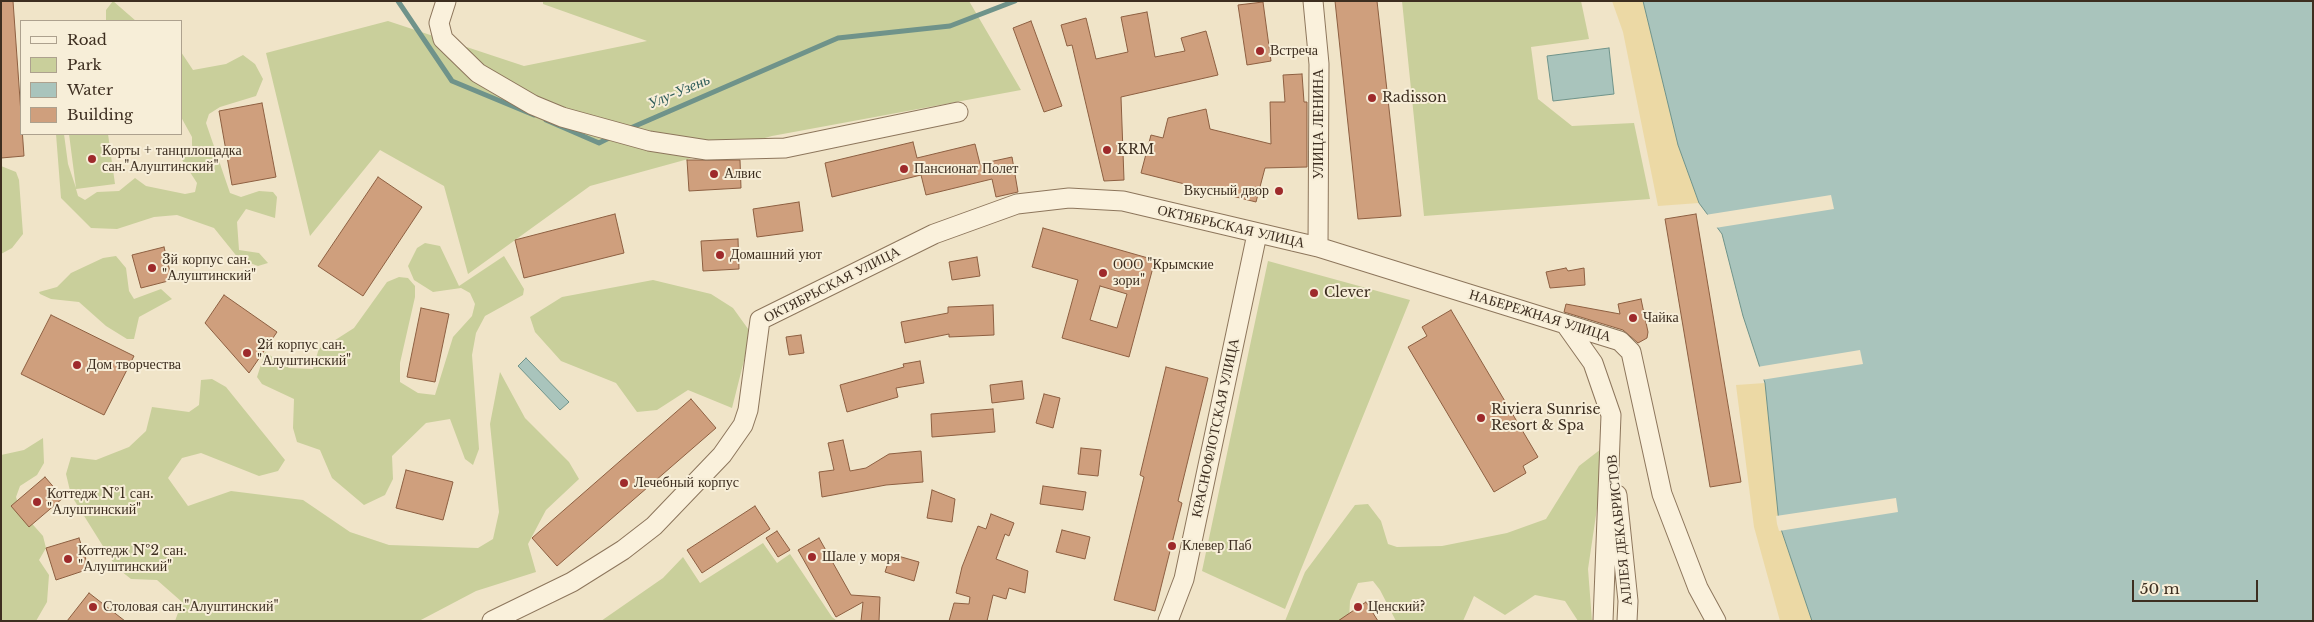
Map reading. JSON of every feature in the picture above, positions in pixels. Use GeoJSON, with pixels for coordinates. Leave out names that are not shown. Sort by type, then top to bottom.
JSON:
{"type":"FeatureCollection","features":[{"type":"Feature","properties":{"kind":"street"},"geometry":{"type":"LineString","coordinates":[[446,1],[439,23],[443,39],[478,73],[533,105],[584,124],[649,141],[707,150],[785,148],[958,112]]}},
{"type":"Feature","properties":{"kind":"street","name":"УЛИЦА ЛЕНИНА"},"geometry":{"type":"LineString","coordinates":[[1313,1],[1319,64],[1318,246]]}},
{"type":"Feature","properties":{"kind":"street","name":"ОКТЯБРЬСКАЯ УЛИЦА"},"geometry":{"type":"LineString","coordinates":[[492,621],[572,582],[623,550],[654,526],[722,455],[743,425],[748,410],[760,320],[934,234],[1017,204],[1069,198],[1123,201],[1257,234],[1318,246]]}},
{"type":"Feature","properties":{"kind":"street","name":"КРАСНОФЛОТСКАЯ УЛИЦА"},"geometry":{"type":"LineString","coordinates":[[1168,621],[1184,579],[1257,234]]}},
{"type":"Feature","properties":{"kind":"street","name":"НАБЕРЕЖНАЯ УЛИЦА"},"geometry":{"type":"LineString","coordinates":[[1318,246],[1620,342],[1631,352],[1662,494],[1698,588],[1716,621]]}},
{"type":"Feature","properties":{"kind":"street"},"geometry":{"type":"LineString","coordinates":[[1566,325],[1593,363],[1611,415],[1604,621]]}},
{"type":"Feature","properties":{"kind":"street","name":"АЛЛЕЯ ДЕКАБРИСТОВ"},"geometry":{"type":"LineString","coordinates":[[1609,440],[1614,456],[1628,601],[1627,621]]}},
{"type":"Feature","properties":{"kind":"green space"},"geometry":{"type":"Polygon","coordinates":[[[113,1],[135,20],[106,20],[106,10],[113,1]]]}},
{"type":"Feature","properties":{"kind":"green space"},"geometry":{"type":"Polygon","coordinates":[[[543,1],[969,1],[1021,90],[772,136],[590,186],[468,274],[444,186],[380,150],[310,236],[266,53],[388,21],[524,66],[647,41],[543,4],[543,1]]]}},
{"type":"Feature","properties":{"kind":"green space"},"geometry":{"type":"Polygon","coordinates":[[[1402,1],[1581,1],[1589,39],[1531,47],[1538,99],[1572,126],[1634,123],[1650,199],[1424,216],[1402,1]]]}},
{"type":"Feature","properties":{"kind":"green space"},"geometry":{"type":"Polygon","coordinates":[[[182,54],[193,70],[226,64],[243,55],[255,64],[263,79],[256,96],[220,107],[209,114],[206,123],[230,193],[241,197],[259,191],[273,192],[277,197],[275,218],[246,209],[237,222],[239,250],[259,253],[268,263],[258,266],[239,259],[214,228],[177,215],[154,217],[117,229],[91,228],[61,198],[56,135],[64,135],[68,164],[76,188],[69,135],[108,135],[115,184],[76,189],[78,196],[85,200],[97,192],[119,191],[135,178],[146,186],[185,194],[195,192],[197,183],[181,158],[192,148],[192,137],[182,119],[182,54]]]}},
{"type":"Feature","properties":{"kind":"green space"},"geometry":{"type":"Polygon","coordinates":[[[1,166],[16,172],[19,180],[23,234],[12,248],[1,254],[1,166]]]}},
{"type":"Feature","properties":{"kind":"green space"},"geometry":{"type":"Polygon","coordinates":[[[425,243],[440,246],[459,286],[504,256],[524,289],[523,295],[485,316],[476,333],[472,355],[479,449],[473,465],[465,459],[450,419],[426,423],[392,456],[393,479],[385,495],[364,505],[332,478],[320,450],[297,442],[293,428],[294,399],[262,384],[257,377],[265,352],[289,368],[313,369],[319,348],[354,328],[387,282],[399,277],[408,278],[415,286],[415,297],[400,363],[400,382],[418,393],[435,395],[453,337],[472,316],[475,304],[470,293],[461,288],[433,292],[414,280],[408,266],[417,248],[425,243]]]}},
{"type":"Feature","properties":{"kind":"green space"},"geometry":{"type":"Polygon","coordinates":[[[116,256],[126,268],[129,291],[134,299],[161,289],[172,299],[139,317],[134,339],[127,339],[106,326],[79,302],[51,299],[39,292],[57,287],[71,273],[103,258],[116,256]]]}},
{"type":"Feature","properties":{"kind":"green space"},"geometry":{"type":"Polygon","coordinates":[[[1268,261],[1410,300],[1285,609],[1202,571],[1268,261]]]}},
{"type":"Feature","properties":{"kind":"green space"},"geometry":{"type":"Polygon","coordinates":[[[653,280],[711,294],[733,308],[751,333],[732,408],[688,390],[657,410],[637,412],[616,383],[561,361],[535,332],[530,317],[562,297],[653,280]]]}},
{"type":"Feature","properties":{"kind":"green space"},"geometry":{"type":"Polygon","coordinates":[[[500,372],[525,418],[569,462],[579,479],[546,510],[528,544],[536,572],[476,591],[419,621],[175,621],[182,602],[157,580],[131,579],[116,567],[71,495],[66,474],[71,457],[96,460],[129,447],[146,431],[152,407],[189,412],[199,405],[201,380],[212,379],[226,387],[285,460],[278,471],[259,476],[201,453],[182,458],[168,478],[188,506],[231,491],[303,500],[350,532],[389,545],[478,548],[493,539],[499,512],[490,424],[500,372]]]}},
{"type":"Feature","properties":{"kind":"green space"},"geometry":{"type":"Polygon","coordinates":[[[43,438],[44,463],[37,475],[20,486],[16,497],[20,510],[43,536],[46,548],[39,560],[49,575],[47,602],[36,621],[1,621],[1,455],[24,450],[43,438]]]}},
{"type":"Feature","properties":{"kind":"green space"},"geometry":{"type":"Polygon","coordinates":[[[1601,449],[1604,461],[1588,569],[1592,621],[1578,621],[1565,601],[1535,595],[1505,615],[1474,596],[1463,621],[1396,621],[1380,590],[1373,581],[1358,583],[1350,601],[1349,621],[1285,621],[1305,572],[1355,505],[1368,504],[1381,521],[1388,544],[1397,547],[1442,546],[1507,533],[1546,519],[1579,466],[1601,449]]]}},
{"type":"Feature","properties":{"kind":"green space"},"geometry":{"type":"Polygon","coordinates":[[[763,543],[777,563],[790,554],[832,617],[837,621],[601,621],[663,578],[683,557],[700,583],[763,543]]]}},
{"type":"Feature","properties":{"kind":"sand"},"geometry":{"type":"Polygon","coordinates":[[[1612,1],[1643,1],[1678,145],[1699,203],[1658,206],[1623,32],[1612,1]]]}},
{"type":"Feature","properties":{"kind":"sand"},"geometry":{"type":"Polygon","coordinates":[[[1765,383],[1779,523],[1812,621],[1780,621],[1754,527],[1736,385],[1765,383]]]}},
{"type":"Feature","properties":{"kind":"water"},"geometry":{"type":"Polygon","coordinates":[[[1643,1],[2313,1],[2313,621],[1812,621],[1779,523],[1765,383],[1743,316],[1722,234],[1699,203],[1678,145],[1643,1]]]}},
{"type":"Feature","properties":{"kind":"water"},"geometry":{"type":"Polygon","coordinates":[[[1609,48],[1614,94],[1553,101],[1547,56],[1609,48]]]}},
{"type":"Feature","properties":{"kind":"water"},"geometry":{"type":"Polygon","coordinates":[[[526,358],[569,402],[560,410],[518,366],[526,358]]]}},
{"type":"Feature","properties":{"kind":"pier"},"geometry":{"type":"Polygon","coordinates":[[[1831,195],[1834,209],[1715,228],[1705,215],[1831,195]]]}},
{"type":"Feature","properties":{"kind":"pier"},"geometry":{"type":"Polygon","coordinates":[[[1860,350],[1863,364],[1761,380],[1757,367],[1860,350]]]}},
{"type":"Feature","properties":{"kind":"pier"},"geometry":{"type":"Polygon","coordinates":[[[1896,498],[1898,512],[1779,531],[1777,524],[1776,516],[1896,498]]]}},
{"type":"Feature","properties":{"kind":"building"},"geometry":{"type":"Polygon","coordinates":[[[1,1],[13,1],[20,100],[20,135],[23,135],[24,156],[1,158],[1,1]]]}},
{"type":"Feature","properties":{"kind":"building"},"geometry":{"type":"Polygon","coordinates":[[[1335,1],[1377,1],[1401,216],[1358,219],[1335,1]]]}},
{"type":"Feature","properties":{"kind":"building"},"geometry":{"type":"Polygon","coordinates":[[[1263,2],[1271,61],[1247,65],[1238,5],[1263,2]]]}},
{"type":"Feature","properties":{"kind":"building"},"geometry":{"type":"Polygon","coordinates":[[[1147,12],[1155,57],[1185,51],[1181,38],[1206,31],[1218,75],[1121,97],[1124,180],[1104,181],[1072,45],[1067,46],[1061,25],[1086,18],[1096,59],[1128,52],[1121,17],[1147,12]]]}},
{"type":"Feature","properties":{"kind":"building"},"geometry":{"type":"Polygon","coordinates":[[[1031,21],[1062,106],[1044,112],[1013,28],[1031,21]]]}},
{"type":"Feature","properties":{"kind":"building"},"geometry":{"type":"Polygon","coordinates":[[[1302,74],[1304,102],[1307,102],[1307,167],[1265,168],[1256,202],[1141,173],[1151,135],[1163,138],[1168,118],[1206,109],[1210,129],[1271,144],[1270,102],[1285,102],[1283,75],[1302,74]]]}},
{"type":"Feature","properties":{"kind":"building"},"geometry":{"type":"Polygon","coordinates":[[[262,103],[276,177],[232,185],[219,111],[262,103]]]}},
{"type":"Feature","properties":{"kind":"building","name":"Пансионат Полет"},"geometry":{"type":"Polygon","coordinates":[[[913,142],[917,158],[975,144],[980,164],[1012,157],[1018,192],[996,197],[992,179],[926,195],[921,175],[832,197],[825,163],[913,142]]]}},
{"type":"Feature","properties":{"kind":"building","name":"Алвис"},"geometry":{"type":"Polygon","coordinates":[[[687,160],[740,160],[741,188],[689,191],[687,160]]]}},
{"type":"Feature","properties":{"kind":"building"},"geometry":{"type":"Polygon","coordinates":[[[378,177],[422,207],[363,296],[318,266],[378,177]]]}},
{"type":"Feature","properties":{"kind":"building"},"geometry":{"type":"Polygon","coordinates":[[[799,202],[803,231],[757,237],[753,209],[799,202]]]}},
{"type":"Feature","properties":{"kind":"building"},"geometry":{"type":"Polygon","coordinates":[[[615,214],[624,253],[524,278],[515,240],[615,214]]]}},
{"type":"Feature","properties":{"kind":"building"},"geometry":{"type":"Polygon","coordinates":[[[1696,214],[1741,482],[1710,487],[1665,219],[1696,214]]]}},
{"type":"Feature","properties":{"kind":"building","name":"ООО \"Крымские зори\""},"geometry":{"type":"Polygon","coordinates":[[[1043,228],[1155,260],[1129,357],[1062,338],[1078,280],[1032,267],[1043,228]],[[1100,286],[1090,320],[1117,328],[1127,294],[1100,286]]]}},
{"type":"Feature","properties":{"kind":"building","name":"Домашний уют"},"geometry":{"type":"Polygon","coordinates":[[[738,239],[739,269],[703,271],[701,241],[738,239]]]}},
{"type":"Feature","properties":{"kind":"building","name":"3й корпус сан. \"Алуштинский\""},"geometry":{"type":"Polygon","coordinates":[[[164,247],[172,280],[141,288],[132,255],[164,247]]]}},
{"type":"Feature","properties":{"kind":"building"},"geometry":{"type":"Polygon","coordinates":[[[977,257],[980,276],[952,280],[949,262],[977,257]]]}},
{"type":"Feature","properties":{"kind":"building"},"geometry":{"type":"Polygon","coordinates":[[[1566,268],[1568,271],[1584,268],[1585,285],[1550,288],[1546,272],[1566,268]]]}},
{"type":"Feature","properties":{"kind":"building","name":"2й корпус сан. \"Алуштинский\""},"geometry":{"type":"Polygon","coordinates":[[[224,295],[277,332],[249,373],[205,323],[224,295]]]}},
{"type":"Feature","properties":{"kind":"building"},"geometry":{"type":"Polygon","coordinates":[[[1641,299],[1648,332],[1647,338],[1638,343],[1623,330],[1564,312],[1566,304],[1620,314],[1618,304],[1641,299]]]}},
{"type":"Feature","properties":{"kind":"building"},"geometry":{"type":"Polygon","coordinates":[[[993,305],[994,335],[949,337],[949,334],[905,343],[901,322],[948,313],[948,307],[993,305]]]}},
{"type":"Feature","properties":{"kind":"building"},"geometry":{"type":"Polygon","coordinates":[[[421,308],[449,314],[435,382],[407,377],[421,308]]]}},
{"type":"Feature","properties":{"kind":"building"},"geometry":{"type":"Polygon","coordinates":[[[1451,310],[1538,457],[1523,466],[1526,473],[1494,492],[1408,347],[1427,336],[1422,327],[1451,310]]]}},
{"type":"Feature","properties":{"kind":"building","name":"Дом творчества"},"geometry":{"type":"Polygon","coordinates":[[[51,315],[134,356],[104,415],[21,374],[51,315]]]}},
{"type":"Feature","properties":{"kind":"building"},"geometry":{"type":"Polygon","coordinates":[[[801,335],[804,353],[789,355],[786,337],[801,335]]]}},
{"type":"Feature","properties":{"kind":"building"},"geometry":{"type":"Polygon","coordinates":[[[920,361],[924,383],[896,388],[898,397],[847,412],[840,385],[904,367],[903,364],[920,361]]]}},
{"type":"Feature","properties":{"kind":"building"},"geometry":{"type":"Polygon","coordinates":[[[1166,367],[1208,378],[1178,501],[1182,503],[1155,611],[1114,600],[1144,477],[1140,475],[1166,367]]]}},
{"type":"Feature","properties":{"kind":"building"},"geometry":{"type":"Polygon","coordinates":[[[1022,381],[1024,399],[992,403],[990,385],[1022,381]]]}},
{"type":"Feature","properties":{"kind":"building"},"geometry":{"type":"Polygon","coordinates":[[[1044,394],[1060,398],[1053,428],[1036,423],[1044,394]]]}},
{"type":"Feature","properties":{"kind":"building","name":"Лечебный корпус"},"geometry":{"type":"Polygon","coordinates":[[[691,399],[716,428],[557,566],[532,538],[691,399]]]}},
{"type":"Feature","properties":{"kind":"building"},"geometry":{"type":"Polygon","coordinates":[[[993,409],[995,432],[932,437],[931,414],[993,409]]]}},
{"type":"Feature","properties":{"kind":"building"},"geometry":{"type":"Polygon","coordinates":[[[843,440],[850,471],[866,468],[889,454],[921,451],[923,482],[886,485],[822,497],[819,472],[834,470],[828,443],[843,440]]]}},
{"type":"Feature","properties":{"kind":"building"},"geometry":{"type":"Polygon","coordinates":[[[1081,448],[1101,450],[1098,476],[1078,474],[1081,448]]]}},
{"type":"Feature","properties":{"kind":"building"},"geometry":{"type":"Polygon","coordinates":[[[406,470],[453,482],[443,520],[396,508],[406,470]]]}},
{"type":"Feature","properties":{"kind":"building","name":"Коттедж №1 сан. \"Алуштинский\""},"geometry":{"type":"Polygon","coordinates":[[[45,477],[63,498],[29,527],[11,506],[45,477]]]}},
{"type":"Feature","properties":{"kind":"building"},"geometry":{"type":"Polygon","coordinates":[[[1043,486],[1086,492],[1083,510],[1040,504],[1043,486]]]}},
{"type":"Feature","properties":{"kind":"building"},"geometry":{"type":"Polygon","coordinates":[[[932,490],[955,499],[952,522],[927,518],[932,490]]]}},
{"type":"Feature","properties":{"kind":"building"},"geometry":{"type":"Polygon","coordinates":[[[755,506],[770,529],[702,573],[687,550],[755,506]]]}},
{"type":"Feature","properties":{"kind":"building"},"geometry":{"type":"Polygon","coordinates":[[[991,514],[1014,523],[1009,536],[1005,534],[996,559],[1028,571],[1025,593],[1009,588],[1006,599],[993,595],[987,621],[949,621],[954,603],[969,604],[970,597],[956,593],[962,567],[978,526],[986,529],[991,514]]]}},
{"type":"Feature","properties":{"kind":"building"},"geometry":{"type":"Polygon","coordinates":[[[1062,530],[1090,537],[1085,559],[1056,552],[1062,530]]]}},
{"type":"Feature","properties":{"kind":"building"},"geometry":{"type":"Polygon","coordinates":[[[777,531],[790,550],[778,557],[766,538],[777,531]]]}},
{"type":"Feature","properties":{"kind":"building","name":"Коттедж №2 сан. \"Алуштинский\""},"geometry":{"type":"Polygon","coordinates":[[[79,538],[89,569],[56,580],[46,548],[79,538]]]}},
{"type":"Feature","properties":{"kind":"building"},"geometry":{"type":"Polygon","coordinates":[[[819,538],[851,595],[880,597],[879,621],[861,621],[863,602],[836,617],[798,550],[819,538]]]}},
{"type":"Feature","properties":{"kind":"building"},"geometry":{"type":"Polygon","coordinates":[[[891,554],[919,562],[914,581],[885,572],[891,554]]]}},
{"type":"Feature","properties":{"kind":"building","name":"Столовая сан.\"Алуштинский\""},"geometry":{"type":"Polygon","coordinates":[[[89,593],[125,621],[67,621],[89,593]]]}},
{"type":"Feature","properties":{"kind":"building"},"geometry":{"type":"Polygon","coordinates":[[[1366,602],[1378,621],[1338,621],[1366,602]]]}},
{"type":"Feature","properties":{"kind":"waterway","name":"Улу-Узень"},"geometry":{"type":"LineString","coordinates":[[398,1],[452,81],[534,115]]}},
{"type":"Feature","properties":{"kind":"waterway","name":"Улу-Узень"},"geometry":{"type":"LineString","coordinates":[[626,130],[838,38],[950,26],[1015,1]]}},
{"type":"Feature","properties":{"kind":"waterway","name":"Улу-Узень"},"geometry":{"type":"LineString","coordinates":[[546,120],[599,143],[611,137]]}},
{"type":"Feature","properties":{"kind":"place","name":"Встреча"},"geometry":{"type":"Point","coordinates":[1260,51]}},
{"type":"Feature","properties":{"kind":"place","name":"Radisson"},"geometry":{"type":"Point","coordinates":[1372,98]}},
{"type":"Feature","properties":{"kind":"place","name":"KRM"},"geometry":{"type":"Point","coordinates":[1107,150]}},
{"type":"Feature","properties":{"kind":"place","name":"Корты + танцплощадка сан.\"Алуштинский\""},"geometry":{"type":"Point","coordinates":[92,159]}},
{"type":"Feature","properties":{"kind":"place","name":"Пансионат Полет"},"geometry":{"type":"Point","coordinates":[904,169]}},
{"type":"Feature","properties":{"kind":"place","name":"Алвис"},"geometry":{"type":"Point","coordinates":[714,174]}},
{"type":"Feature","properties":{"kind":"place","name":"Вкусный двор"},"geometry":{"type":"Point","coordinates":[1279,191]}},
{"type":"Feature","properties":{"kind":"place","name":"Домашний уют"},"geometry":{"type":"Point","coordinates":[720,255]}},
{"type":"Feature","properties":{"kind":"place","name":"3й корпус сан. \"Алуштинский\""},"geometry":{"type":"Point","coordinates":[152,268]}},
{"type":"Feature","properties":{"kind":"place","name":"ООО \"Крымские зори\""},"geometry":{"type":"Point","coordinates":[1103,273]}},
{"type":"Feature","properties":{"kind":"place","name":"Clever"},"geometry":{"type":"Point","coordinates":[1314,293]}},
{"type":"Feature","properties":{"kind":"place","name":"Чайка"},"geometry":{"type":"Point","coordinates":[1633,318]}},
{"type":"Feature","properties":{"kind":"place","name":"2й корпус сан. \"Алуштинский\""},"geometry":{"type":"Point","coordinates":[247,353]}},
{"type":"Feature","properties":{"kind":"place","name":"Дом творчества"},"geometry":{"type":"Point","coordinates":[77,365]}},
{"type":"Feature","properties":{"kind":"place","name":"Riviera Sunrise Resort & Spa"},"geometry":{"type":"Point","coordinates":[1481,418]}},
{"type":"Feature","properties":{"kind":"place","name":"Лечебный корпус"},"geometry":{"type":"Point","coordinates":[624,483]}},
{"type":"Feature","properties":{"kind":"place","name":"Коттедж №1 сан. \"Алуштинский\""},"geometry":{"type":"Point","coordinates":[37,502]}},
{"type":"Feature","properties":{"kind":"place","name":"Клевер Паб"},"geometry":{"type":"Point","coordinates":[1172,546]}},
{"type":"Feature","properties":{"kind":"place","name":"Шале у моря"},"geometry":{"type":"Point","coordinates":[812,557]}},
{"type":"Feature","properties":{"kind":"place","name":"Коттедж №2 сан. \"Алуштинский\""},"geometry":{"type":"Point","coordinates":[68,559]}},
{"type":"Feature","properties":{"kind":"place","name":"Столовая сан.\"Алуштинский\""},"geometry":{"type":"Point","coordinates":[93,607]}},
{"type":"Feature","properties":{"kind":"place","name":"Ценский?"},"geometry":{"type":"Point","coordinates":[1358,607]}}]}
